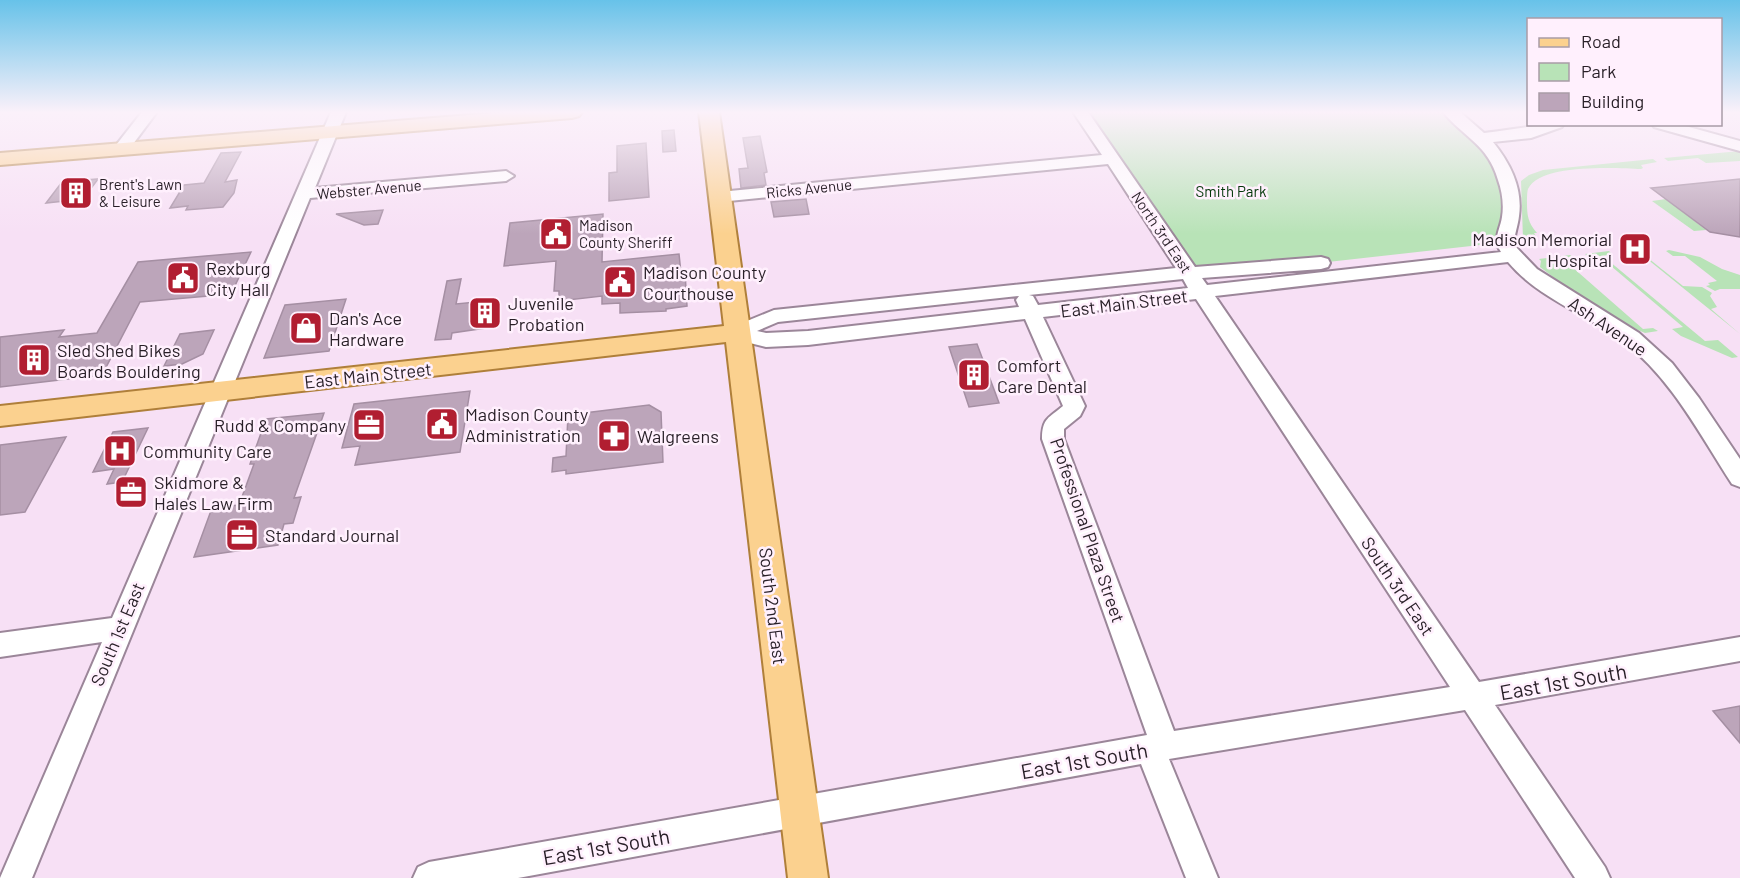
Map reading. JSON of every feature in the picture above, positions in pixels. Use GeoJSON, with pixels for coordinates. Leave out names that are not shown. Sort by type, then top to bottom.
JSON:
{"type":"FeatureCollection","features":[{"type":"Feature","properties":{"kind":"main road"},"geometry":{"type":"LineString","coordinates":[[0,159],[73,153]]}},
{"type":"Feature","properties":{"kind":"main road","name":"South 2nd East"},"geometry":{"type":"LineString","coordinates":[[714,153],[808,878]]}},
{"type":"Feature","properties":{"kind":"main road","name":"East Main Street"},"geometry":{"type":"LineString","coordinates":[[0,416],[737,333]]}},
{"type":"Feature","properties":{"kind":"street","name":"South 1st East"},"geometry":{"type":"LineString","coordinates":[[16,878],[320,153]]}},
{"type":"Feature","properties":{"kind":"street","name":"North 3rd East"},"geometry":{"type":"LineString","coordinates":[[1109,153],[1196,284]]}},
{"type":"Feature","properties":{"kind":"street"},"geometry":{"type":"LineString","coordinates":[[1493,153],[1504,169],[1511,190],[1508,250]]}},
{"type":"Feature","properties":{"kind":"street","name":"Ricks Avenue"},"geometry":{"type":"LineString","coordinates":[[719,196],[1113,159]]}},
{"type":"Feature","properties":{"kind":"street","name":"Webster Avenue"},"geometry":{"type":"LineString","coordinates":[[303,195],[506,176]]}},
{"type":"Feature","properties":{"kind":"street","name":"East Main Street"},"geometry":{"type":"LineString","coordinates":[[737,333],[766,340],[808,338],[1032,314],[1196,284],[1508,250]]}},
{"type":"Feature","properties":{"kind":"street","name":"Ash Avenue"},"geometry":{"type":"LineString","coordinates":[[1508,250],[1521,267],[1632,338],[1651,354],[1676,382],[1740,478]]}},
{"type":"Feature","properties":{"kind":"street","name":"East Main Street"},"geometry":{"type":"LineString","coordinates":[[737,333],[774,316],[1161,275],[1196,284]]}},
{"type":"Feature","properties":{"kind":"street","name":"South 3rd East"},"geometry":{"type":"LineString","coordinates":[[1196,284],[1594,878]]}},
{"type":"Feature","properties":{"kind":"street","name":"Professional Plaza Street"},"geometry":{"type":"LineString","coordinates":[[1021,291],[1074,406],[1072,411],[1053,426],[1053,439],[1158,747]]}},
{"type":"Feature","properties":{"kind":"street"},"geometry":{"type":"LineString","coordinates":[[1717,444],[1740,454]]}},
{"type":"Feature","properties":{"kind":"street"},"geometry":{"type":"LineString","coordinates":[[0,645],[119,628]]}},
{"type":"Feature","properties":{"kind":"street","name":"East 1st South"},"geometry":{"type":"LineString","coordinates":[[429,878],[1158,747],[1472,696],[1740,649]]}},
{"type":"Feature","properties":{"kind":"street"},"geometry":{"type":"LineString","coordinates":[[1158,747],[1202,878]]}},
{"type":"Feature","properties":{"kind":"green space","name":"Smith Park"},"geometry":{"type":"Polygon","coordinates":[[[1109,153],[1488,153],[1511,190],[1498,243],[1292,266],[1190,274],[1109,153]]]}},
{"type":"Feature","properties":{"kind":"green space"},"geometry":{"type":"Polygon","coordinates":[[[1740,153],[1740,161],[1706,163],[1698,158],[1668,161],[1664,158],[1740,153]]]}},
{"type":"Feature","properties":{"kind":"green space"},"geometry":{"type":"Polygon","coordinates":[[[1653,159],[1657,162],[1641,165],[1643,168],[1641,169],[1580,169],[1547,175],[1535,181],[1528,189],[1527,207],[1530,222],[1537,233],[1534,233],[1536,236],[1533,240],[1523,239],[1521,181],[1529,175],[1543,170],[1653,159]]]}},
{"type":"Feature","properties":{"kind":"green space"},"geometry":{"type":"Polygon","coordinates":[[[1666,199],[1706,230],[1694,231],[1652,201],[1666,199]]]}},
{"type":"Feature","properties":{"kind":"green space"},"geometry":{"type":"Polygon","coordinates":[[[1609,251],[1612,254],[1603,256],[1705,341],[1718,340],[1738,357],[1732,358],[1681,336],[1672,329],[1683,327],[1598,255],[1585,254],[1609,251]]]}},
{"type":"Feature","properties":{"kind":"green space"},"geometry":{"type":"Polygon","coordinates":[[[1627,251],[1649,251],[1651,252],[1643,254],[1683,286],[1702,287],[1712,293],[1710,296],[1717,307],[1711,309],[1740,334],[1641,254],[1631,255],[1627,251]]]}},
{"type":"Feature","properties":{"kind":"green space"},"geometry":{"type":"Polygon","coordinates":[[[1666,251],[1700,257],[1722,269],[1740,275],[1740,289],[1715,291],[1706,286],[1710,285],[1708,283],[1717,281],[1685,256],[1673,256],[1666,251]]]}},
{"type":"Feature","properties":{"kind":"green space"},"geometry":{"type":"Polygon","coordinates":[[[1570,255],[1573,257],[1563,259],[1643,329],[1653,328],[1658,331],[1645,333],[1638,330],[1574,293],[1540,267],[1539,259],[1570,255]]]}},
{"type":"Feature","properties":{"kind":"building"},"geometry":{"type":"Polygon","coordinates":[[[221,153],[240,153],[225,182],[237,180],[234,193],[223,207],[186,210],[188,206],[170,208],[184,185],[204,183],[221,153]]]}},
{"type":"Feature","properties":{"kind":"building"},"geometry":{"type":"Polygon","coordinates":[[[617,153],[647,153],[649,197],[609,201],[609,173],[617,172],[617,153]]]}},
{"type":"Feature","properties":{"kind":"building"},"geometry":{"type":"Polygon","coordinates":[[[745,153],[763,153],[767,172],[764,173],[766,185],[741,188],[739,169],[748,168],[745,153]]]}},
{"type":"Feature","properties":{"kind":"building","name":"Brent's Lawn & Leisure"},"geometry":{"type":"Polygon","coordinates":[[[98,179],[83,199],[46,203],[62,182],[98,179]]]}},
{"type":"Feature","properties":{"kind":"building"},"geometry":{"type":"Polygon","coordinates":[[[1740,179],[1740,237],[1710,232],[1651,188],[1740,179]]]}},
{"type":"Feature","properties":{"kind":"building"},"geometry":{"type":"Polygon","coordinates":[[[806,199],[809,214],[774,217],[771,202],[806,199]]]}},
{"type":"Feature","properties":{"kind":"building"},"geometry":{"type":"Polygon","coordinates":[[[383,210],[378,224],[364,225],[336,214],[383,210]]]}},
{"type":"Feature","properties":{"kind":"building"},"geometry":{"type":"Polygon","coordinates":[[[603,214],[602,262],[679,254],[681,273],[685,272],[687,306],[666,309],[666,311],[620,313],[620,303],[602,304],[602,296],[559,301],[559,291],[554,291],[556,261],[504,266],[510,223],[603,214]]]}},
{"type":"Feature","properties":{"kind":"building"},"geometry":{"type":"Polygon","coordinates":[[[251,252],[231,294],[140,302],[102,375],[0,387],[0,337],[64,330],[59,337],[97,333],[138,262],[251,252]]]}},
{"type":"Feature","properties":{"kind":"building"},"geometry":{"type":"Polygon","coordinates":[[[461,279],[456,304],[497,300],[494,325],[452,333],[451,339],[435,340],[447,281],[461,279]]]}},
{"type":"Feature","properties":{"kind":"building","name":"Dan's Ace Hardware"},"geometry":{"type":"Polygon","coordinates":[[[346,299],[329,351],[264,358],[285,305],[346,299]]]}},
{"type":"Feature","properties":{"kind":"building"},"geometry":{"type":"Polygon","coordinates":[[[214,330],[203,354],[182,364],[164,366],[180,334],[214,330]]]}},
{"type":"Feature","properties":{"kind":"building","name":"Comfort Care Dental"},"geometry":{"type":"Polygon","coordinates":[[[977,344],[999,403],[969,407],[949,347],[977,344]]]}},
{"type":"Feature","properties":{"kind":"building"},"geometry":{"type":"Polygon","coordinates":[[[470,391],[460,452],[355,465],[360,446],[342,448],[354,404],[470,391]]]}},
{"type":"Feature","properties":{"kind":"building","name":"Walgreens"},"geometry":{"type":"Polygon","coordinates":[[[649,405],[661,412],[663,462],[566,474],[566,470],[552,472],[553,458],[566,456],[568,415],[649,405]]]}},
{"type":"Feature","properties":{"kind":"building"},"geometry":{"type":"Polygon","coordinates":[[[324,413],[294,498],[301,497],[293,523],[284,524],[278,545],[194,557],[212,508],[239,505],[254,464],[250,464],[266,419],[324,413]]]}},
{"type":"Feature","properties":{"kind":"building","name":"Community Care"},"geometry":{"type":"Polygon","coordinates":[[[148,428],[122,482],[107,484],[114,469],[93,472],[113,432],[148,428]]]}},
{"type":"Feature","properties":{"kind":"building"},"geometry":{"type":"Polygon","coordinates":[[[66,437],[25,512],[0,515],[0,445],[66,437]]]}},
{"type":"Feature","properties":{"kind":"building"},"geometry":{"type":"Polygon","coordinates":[[[1740,706],[1740,743],[1713,711],[1740,706]]]}},
{"type":"Feature","properties":{"kind":"place","name":"Brent's Lawn & Leisure"},"geometry":{"type":"Point","coordinates":[76,193]}},
{"type":"Feature","properties":{"kind":"place","name":"Madison County Sheriff"},"geometry":{"type":"Point","coordinates":[556,234]}},
{"type":"Feature","properties":{"kind":"place","name":"Madison Memorial Hospital"},"geometry":{"type":"Point","coordinates":[1635,249]}},
{"type":"Feature","properties":{"kind":"place","name":"Rexburg City Hall"},"geometry":{"type":"Point","coordinates":[183,278]}},
{"type":"Feature","properties":{"kind":"place","name":"Madison County Courthouse"},"geometry":{"type":"Point","coordinates":[620,282]}},
{"type":"Feature","properties":{"kind":"place","name":"Juvenile Probation"},"geometry":{"type":"Point","coordinates":[485,313]}},
{"type":"Feature","properties":{"kind":"place","name":"Dan's Ace Hardware"},"geometry":{"type":"Point","coordinates":[306,328]}},
{"type":"Feature","properties":{"kind":"place","name":"Sled Shed Bikes Boards Bouldering"},"geometry":{"type":"Point","coordinates":[34,360]}},
{"type":"Feature","properties":{"kind":"place","name":"Comfort Care Dental"},"geometry":{"type":"Point","coordinates":[974,375]}},
{"type":"Feature","properties":{"kind":"place","name":"Madison County Administration"},"geometry":{"type":"Point","coordinates":[442,424]}},
{"type":"Feature","properties":{"kind":"place","name":"Rudd & Company"},"geometry":{"type":"Point","coordinates":[369,425]}},
{"type":"Feature","properties":{"kind":"place","name":"Walgreens"},"geometry":{"type":"Point","coordinates":[614,436]}},
{"type":"Feature","properties":{"kind":"place","name":"Community Care"},"geometry":{"type":"Point","coordinates":[120,451]}},
{"type":"Feature","properties":{"kind":"place","name":"Skidmore & Hales Law Firm"},"geometry":{"type":"Point","coordinates":[131,492]}},
{"type":"Feature","properties":{"kind":"place","name":"Standard Journal"},"geometry":{"type":"Point","coordinates":[242,535]}}]}
